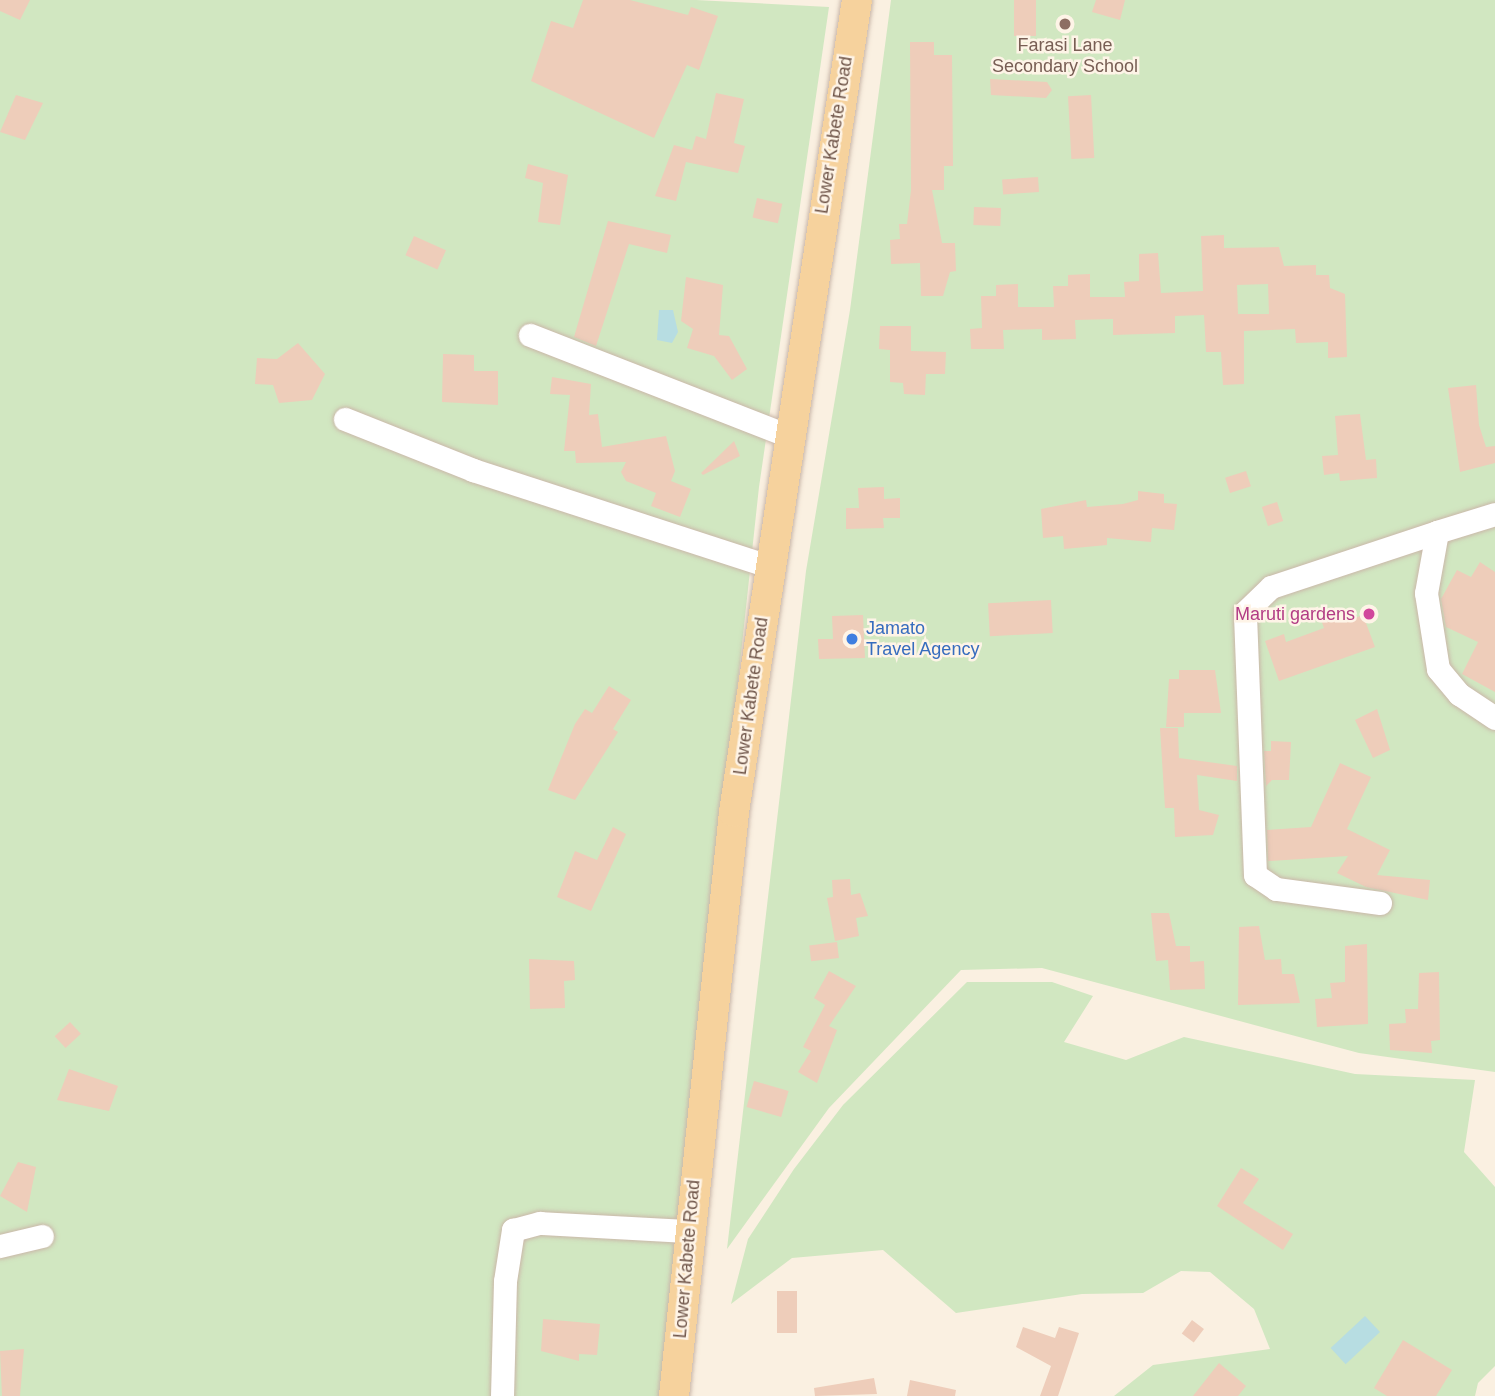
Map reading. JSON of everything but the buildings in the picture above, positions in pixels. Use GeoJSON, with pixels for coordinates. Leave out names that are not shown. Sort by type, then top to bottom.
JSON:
{"type":"FeatureCollection","features":[{"type":"Feature","properties":{"kind":"main road","name":"Lower Kabete Road"},"geometry":{"type":"LineString","coordinates":[[674,1396],[713,981],[787,435],[857,0]]}},
{"type":"Feature","properties":{"kind":"street"},"geometry":{"type":"LineString","coordinates":[[530,335],[787,435]]}},
{"type":"Feature","properties":{"kind":"street"},"geometry":{"type":"LineString","coordinates":[[345,419],[473,470],[769,566]]}},
{"type":"Feature","properties":{"kind":"street"},"geometry":{"type":"LineString","coordinates":[[1380,903],[1276,889],[1255,875],[1245,612],[1271,587],[1495,514]]}},
{"type":"Feature","properties":{"kind":"street"},"geometry":{"type":"LineString","coordinates":[[1437,532],[1426,593],[1436,661],[1451,686],[1495,718]]}},
{"type":"Feature","properties":{"kind":"street"},"geometry":{"type":"LineString","coordinates":[[502,1396],[506,1250],[513,1230],[540,1223],[689,1231]]}},
{"type":"Feature","properties":{"kind":"street"},"geometry":{"type":"LineString","coordinates":[[0,1246],[41,1236]]}},
{"type":"Feature","properties":{"kind":"green space"},"geometry":{"type":"Polygon","coordinates":[[[0,0],[696,0],[829,7],[759,487],[661,1396],[0,1396],[0,0]]]}},
{"type":"Feature","properties":{"kind":"green space"},"geometry":{"type":"Polygon","coordinates":[[[891,0],[1495,0],[1495,1072],[1359,1053],[1042,968],[961,970],[829,1108],[727,1249],[806,571],[850,310],[891,0]]]}},
{"type":"Feature","properties":{"kind":"green space"},"geometry":{"type":"Polygon","coordinates":[[[967,982],[1052,982],[1093,996],[1064,1042],[1126,1060],[1184,1037],[1355,1074],[1475,1080],[1464,1152],[1495,1187],[1495,1366],[1478,1383],[1475,1396],[1114,1396],[1153,1365],[1270,1349],[1254,1309],[1210,1272],[1181,1271],[1143,1293],[1082,1294],[956,1313],[883,1250],[792,1258],[731,1304],[748,1239],[794,1169],[843,1105],[967,982]]]}},
{"type":"Feature","properties":{"kind":"water"},"geometry":{"type":"Polygon","coordinates":[[[659,310],[673,310],[678,332],[672,343],[657,340],[659,310]]]}},
{"type":"Feature","properties":{"kind":"water"},"geometry":{"type":"Polygon","coordinates":[[[1365,1316],[1380,1332],[1346,1364],[1331,1348],[1365,1316]]]}},
{"type":"Feature","properties":{"kind":"place","name":"Farasi Lane Secondary School"},"geometry":{"type":"Point","coordinates":[1065,24]}},
{"type":"Feature","properties":{"kind":"place","name":"Maruti gardens"},"geometry":{"type":"Point","coordinates":[1369,614]}},
{"type":"Feature","properties":{"kind":"place","name":"Jamato Travel Agency"},"geometry":{"type":"Point","coordinates":[852,639]}}]}
